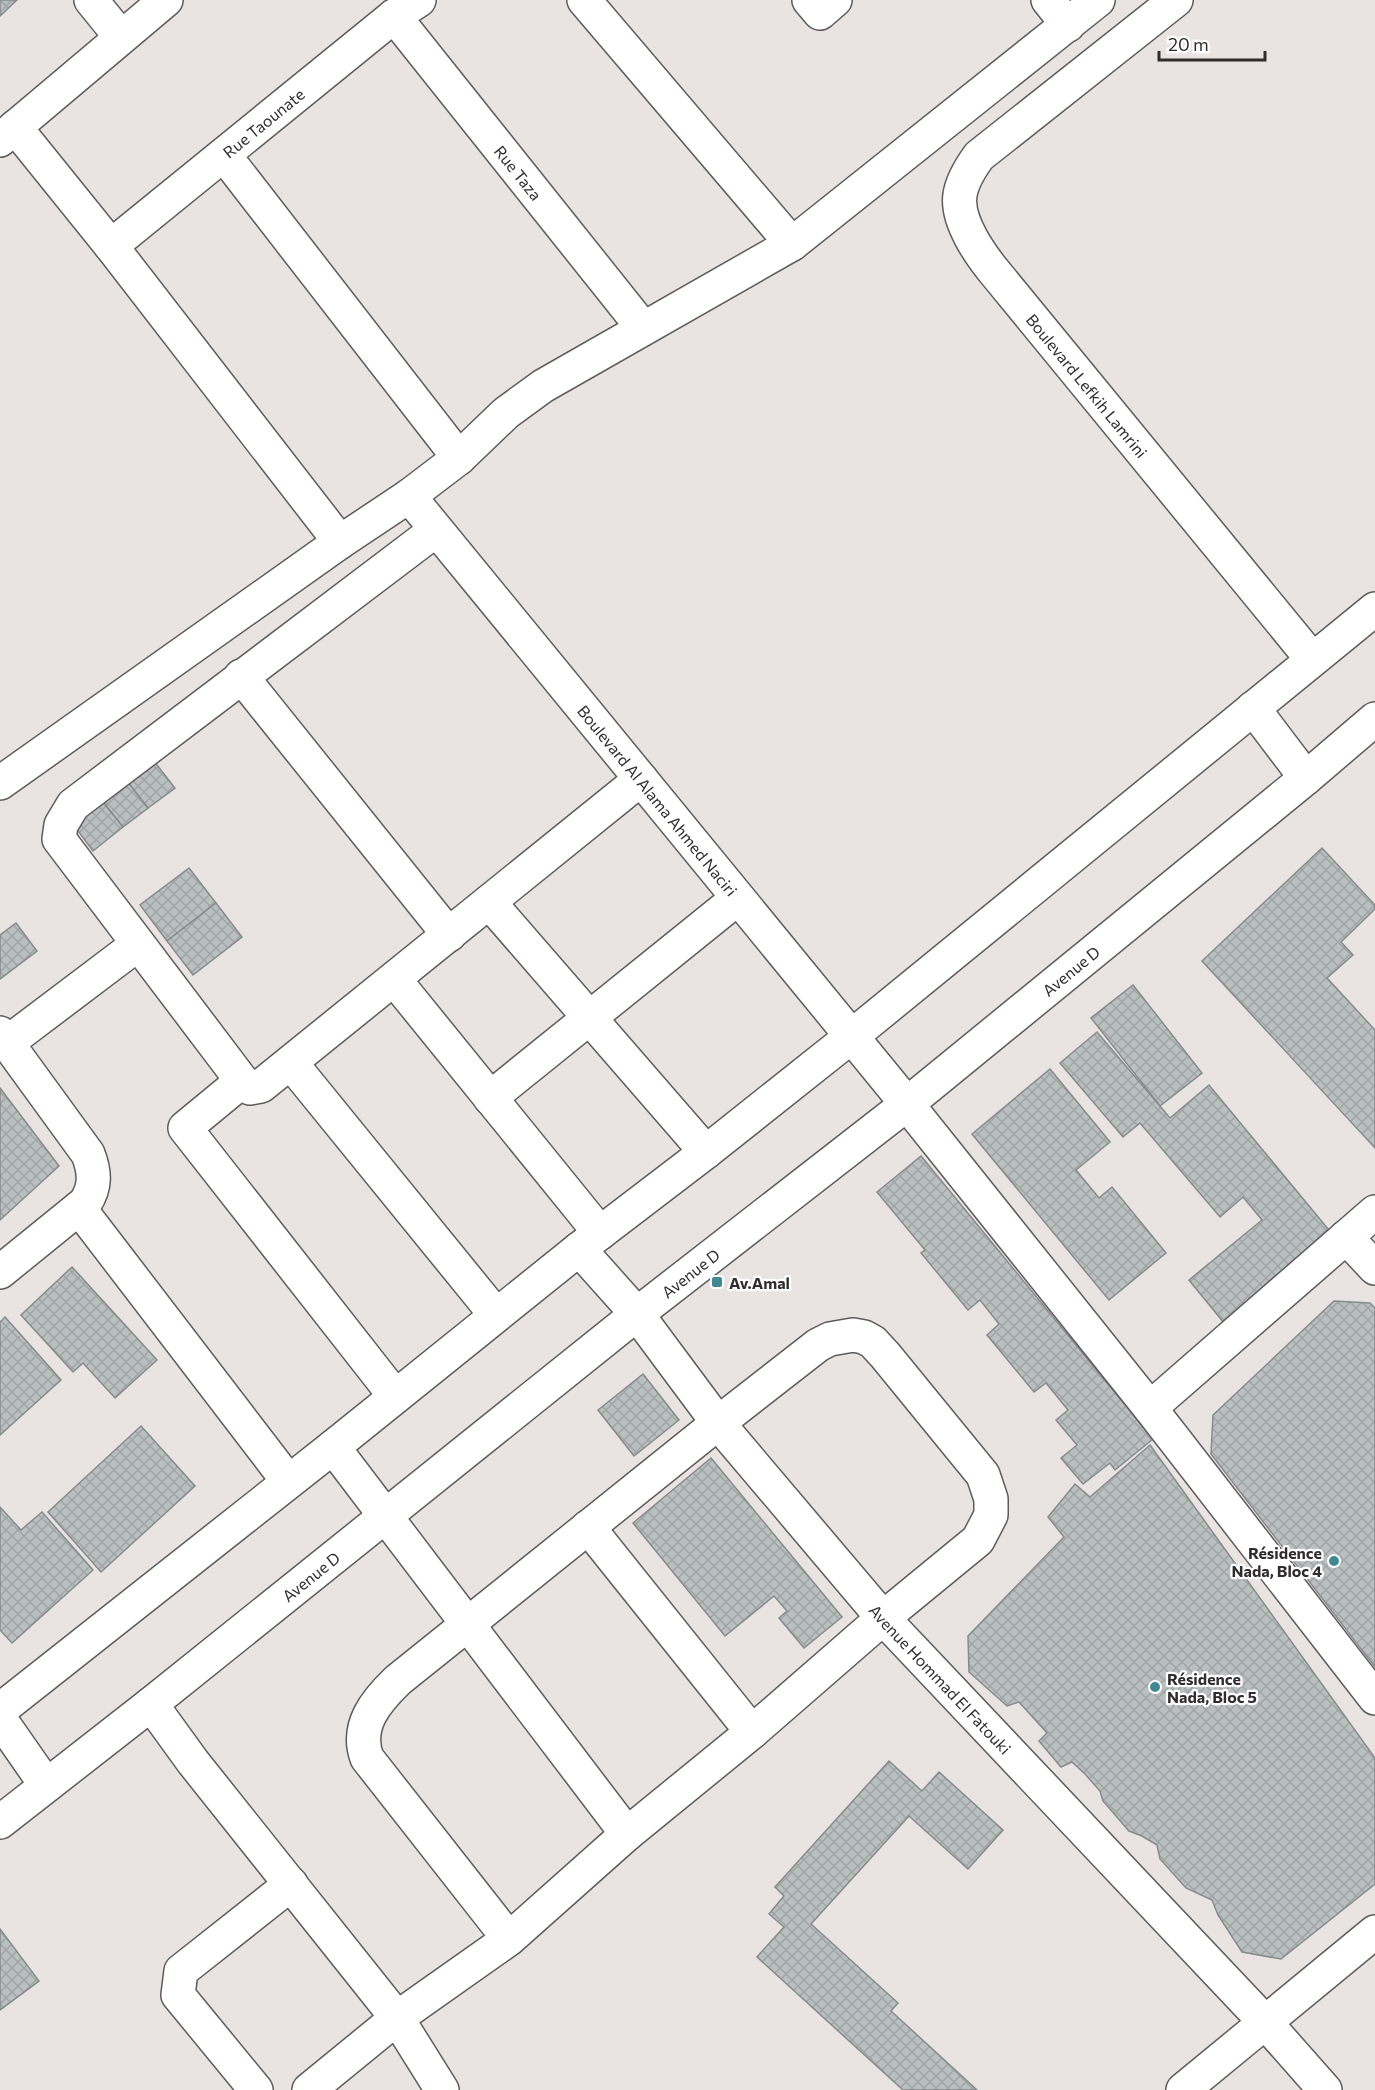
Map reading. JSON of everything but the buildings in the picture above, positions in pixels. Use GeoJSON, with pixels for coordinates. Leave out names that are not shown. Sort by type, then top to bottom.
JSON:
{"type":"FeatureCollection","features":[{"type":"Feature","properties":{"kind":"street"},"geometry":{"type":"LineString","coordinates":[[91,0],[121,36]]}},
{"type":"Feature","properties":{"kind":"street"},"geometry":{"type":"LineString","coordinates":[[166,0],[8,133],[111,246],[340,542]]}},
{"type":"Feature","properties":{"kind":"street"},"geometry":{"type":"LineString","coordinates":[[584,0],[792,244]]}},
{"type":"Feature","properties":{"kind":"street"},"geometry":{"type":"LineString","coordinates":[[809,0],[820,14],[835,0]]}},
{"type":"Feature","properties":{"kind":"street"},"geometry":{"type":"LineString","coordinates":[[0,783],[409,495],[459,458],[506,413],[543,386],[792,244],[1058,13],[1098,0]]}},
{"type":"Feature","properties":{"kind":"street","name":"Boulevard Lefkih Lamrini"},"geometry":{"type":"LineString","coordinates":[[1176,0],[979,156],[969,171],[960,194],[960,214],[984,259],[1312,659]]}},
{"type":"Feature","properties":{"kind":"street","name":"Rue Taounate"},"geometry":{"type":"LineString","coordinates":[[111,246],[406,8]]}},
{"type":"Feature","properties":{"kind":"street","name":"Rue Taza"},"geometry":{"type":"LineString","coordinates":[[406,8],[643,328]]}},
{"type":"Feature","properties":{"kind":"street"},"geometry":{"type":"LineString","coordinates":[[224,155],[459,458]]}},
{"type":"Feature","properties":{"kind":"street","name":"Boulevard Al Alama Ahmed Naciri"},"geometry":{"type":"LineString","coordinates":[[409,495],[907,1104],[1150,1408],[1375,1698]]}},
{"type":"Feature","properties":{"kind":"street"},"geometry":{"type":"LineString","coordinates":[[436,530],[73,805],[61,825],[59,839],[242,1081],[250,1088],[261,1086],[641,779]]}},
{"type":"Feature","properties":{"kind":"street"},"geometry":{"type":"LineString","coordinates":[[0,1710],[589,1241],[852,1036],[1375,609]]}},
{"type":"Feature","properties":{"kind":"street"},"geometry":{"type":"LineString","coordinates":[[241,676],[449,935]]}},
{"type":"Feature","properties":{"kind":"street"},"geometry":{"type":"LineString","coordinates":[[1253,708],[1306,778]]}},
{"type":"Feature","properties":{"kind":"street","name":"Avenue D"},"geometry":{"type":"LineString","coordinates":[[0,1822],[151,1704],[637,1314],[907,1104],[1306,778],[1371,730]]}},
{"type":"Feature","properties":{"kind":"street"},"geometry":{"type":"LineString","coordinates":[[490,1098],[738,898]]}},
{"type":"Feature","properties":{"kind":"street"},"geometry":{"type":"LineString","coordinates":[[489,902],[705,1152]]}},
{"type":"Feature","properties":{"kind":"street"},"geometry":{"type":"LineString","coordinates":[[0,1272],[79,1208],[92,1193],[94,1178],[88,1154],[4,1038],[138,944]]}},
{"type":"Feature","properties":{"kind":"street","name":"Avenue Hommad El Fatouki"},"geometry":{"type":"LineString","coordinates":[[394,979],[490,1098],[637,1314],[718,1422],[883,1618],[1265,2022],[1325,2090]]}},
{"type":"Feature","properties":{"kind":"street"},"geometry":{"type":"LineString","coordinates":[[291,1063],[496,1316]]}},
{"type":"Feature","properties":{"kind":"street"},"geometry":{"type":"LineString","coordinates":[[242,1081],[185,1128],[395,1396]]}},
{"type":"Feature","properties":{"kind":"street"},"geometry":{"type":"LineString","coordinates":[[79,1208],[288,1481]]}},
{"type":"Feature","properties":{"kind":"street"},"geometry":{"type":"LineString","coordinates":[[1150,1408],[1375,1212]]}},
{"type":"Feature","properties":{"kind":"street"},"geometry":{"type":"LineString","coordinates":[[1346,1236],[1375,1268]]}},
{"type":"Feature","properties":{"kind":"street"},"geometry":{"type":"LineString","coordinates":[[309,2090],[397,2019],[509,1939],[627,1834],[752,1732],[883,1618],[978,1540],[991,1515],[991,1499],[983,1475],[885,1355],[864,1337],[853,1335],[831,1339],[818,1345],[718,1422],[398,1680],[380,1698],[366,1720],[363,1747],[368,1758],[509,1939]]}},
{"type":"Feature","properties":{"kind":"street"},"geometry":{"type":"LineString","coordinates":[[333,1447],[627,1834]]}},
{"type":"Feature","properties":{"kind":"street"},"geometry":{"type":"LineString","coordinates":[[588,1527],[752,1732]]}},
{"type":"Feature","properties":{"kind":"street"},"geometry":{"type":"LineString","coordinates":[[151,1704],[193,1762],[397,2019],[442,2090]]}},
{"type":"Feature","properties":{"kind":"street"},"geometry":{"type":"LineString","coordinates":[[0,1719],[46,1785]]}},
{"type":"Feature","properties":{"kind":"street"},"geometry":{"type":"LineString","coordinates":[[256,2090],[178,1995],[181,1971],[291,1884]]}},
{"type":"Feature","properties":{"kind":"street"},"geometry":{"type":"LineString","coordinates":[[1190,2086],[1375,1932]]}},
{"type":"Feature","properties":{"kind":"place","name":"Av.Amal"},"geometry":{"type":"Point","coordinates":[717,1282]}},
{"type":"Feature","properties":{"kind":"place","name":"Résidence Nada, Bloc 4"},"geometry":{"type":"Point","coordinates":[1334,1561]}},
{"type":"Feature","properties":{"kind":"place","name":"Résidence Nada, Bloc 5"},"geometry":{"type":"Point","coordinates":[1155,1687]}}]}
